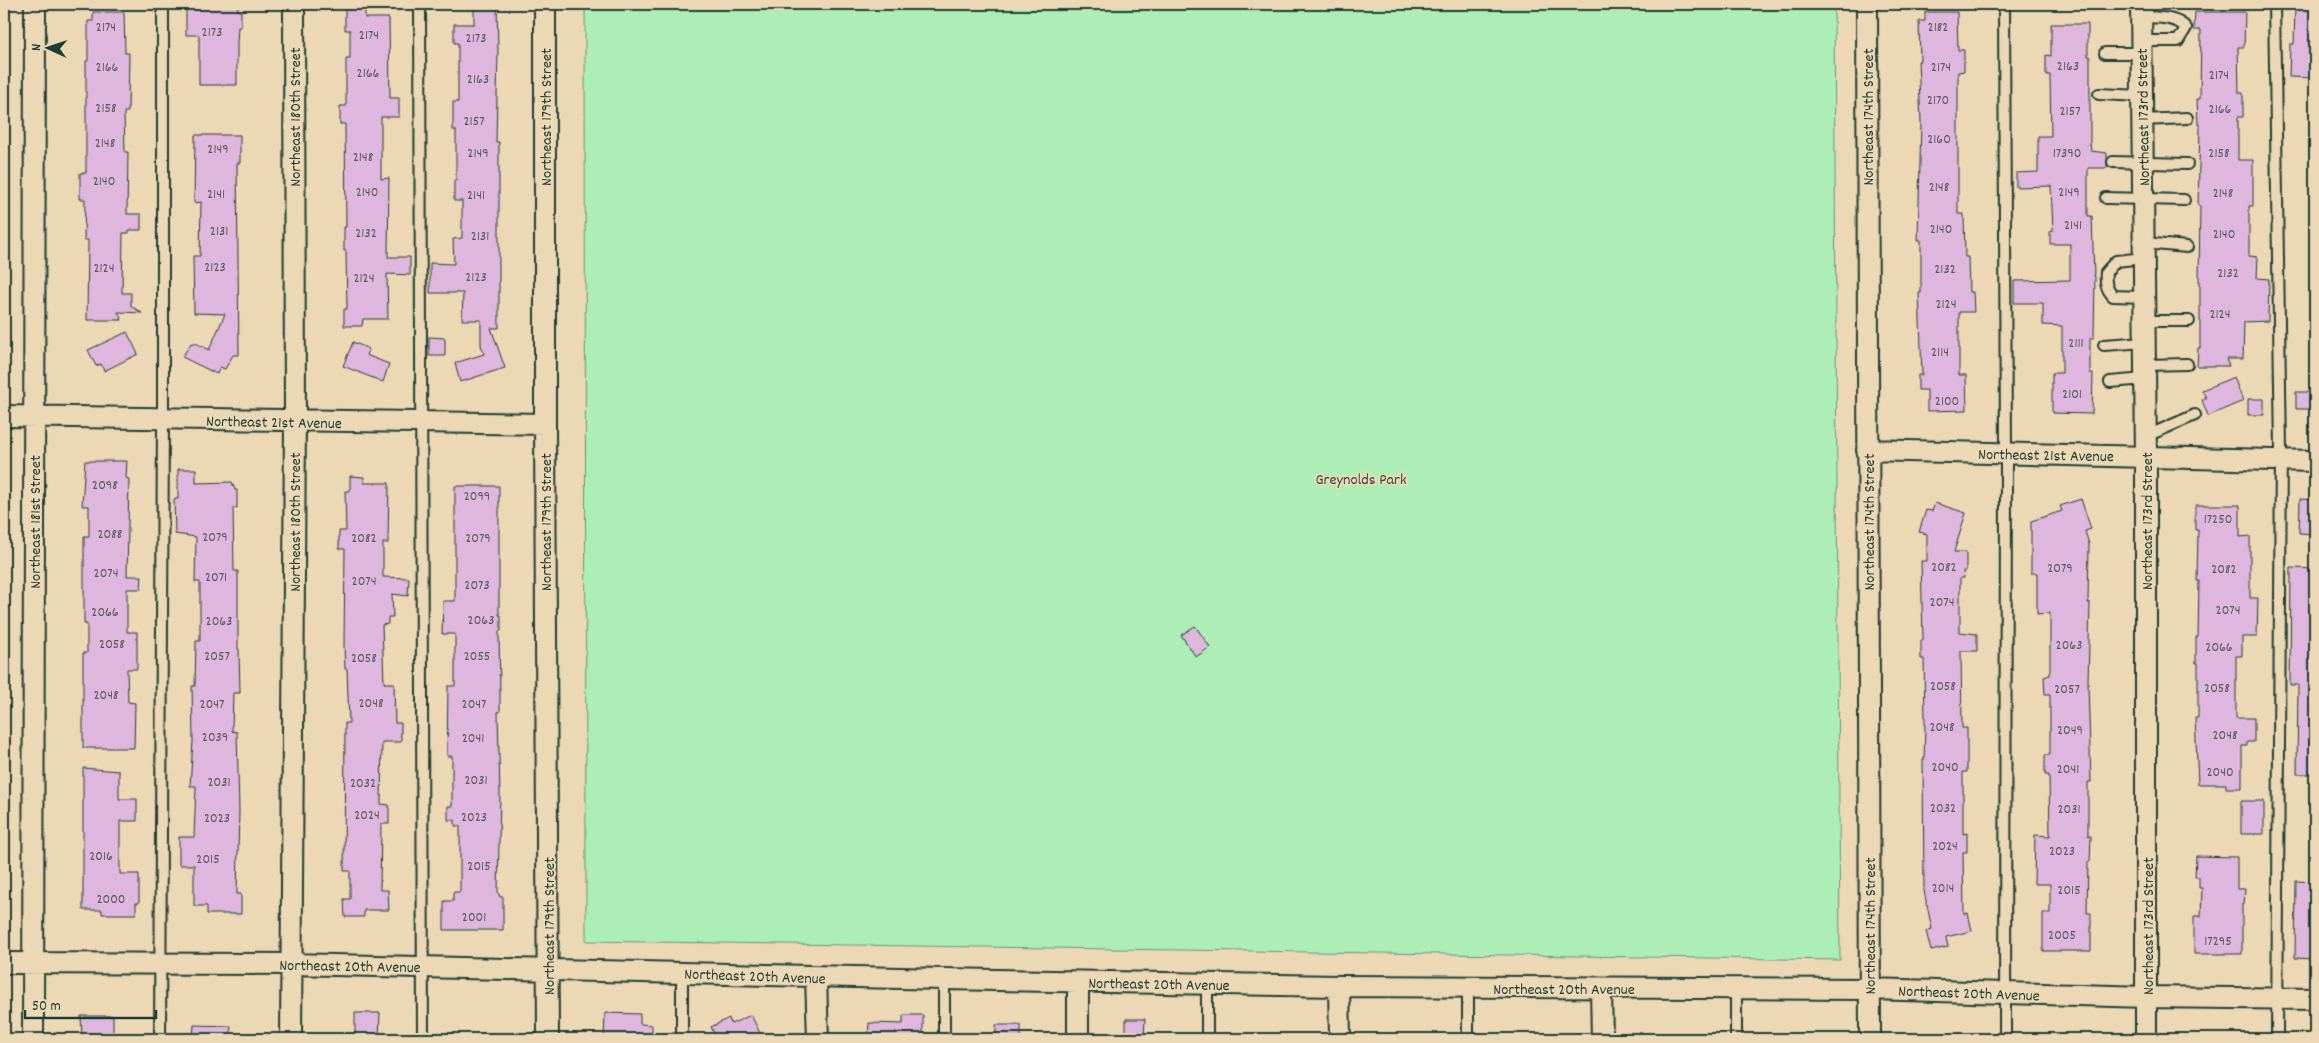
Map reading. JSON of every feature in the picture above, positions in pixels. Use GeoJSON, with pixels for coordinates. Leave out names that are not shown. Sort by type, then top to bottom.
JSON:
{"type":"FeatureCollection","features":[{"type":"Feature","properties":{"kind":"street","name":"Northeast 181st Street"},"geometry":{"type":"LineString","coordinates":[[33,1039],[35,4]]}},
{"type":"Feature","properties":{"kind":"street","name":"Northeast 180th Street"},"geometry":{"type":"LineString","coordinates":[[292,1039],[295,421],[294,4]]}},
{"type":"Feature","properties":{"kind":"street","name":"Northeast 179th Street"},"geometry":{"type":"LineString","coordinates":[[545,4],[544,424],[548,1039]]}},
{"type":"Feature","properties":{"kind":"street","name":"Northeast 174th Street"},"geometry":{"type":"LineString","coordinates":[[1867,4],[1870,1039]]}},
{"type":"Feature","properties":{"kind":"street","name":"Northeast 173rd Street"},"geometry":{"type":"LineString","coordinates":[[2141,10],[2146,432],[2146,1039]]}},
{"type":"Feature","properties":{"kind":"street","name":"Northeast 21st Avenue"},"geometry":{"type":"LineString","coordinates":[[4,416],[544,424]]}},
{"type":"Feature","properties":{"kind":"street","name":"Northeast 21st Avenue"},"geometry":{"type":"LineString","coordinates":[[1867,450],[2315,461]]}},
{"type":"Feature","properties":{"kind":"street","name":"Northeast 20th Avenue"},"geometry":{"type":"LineString","coordinates":[[4,963],[423,966],[1078,982],[1339,986],[1869,989],[2147,997],[2315,999]]}},
{"type":"Feature","properties":{"kind":"street"},"geometry":{"type":"LineString","coordinates":[[816,977],[818,1039]]}},
{"type":"Feature","properties":{"kind":"street"},"geometry":{"type":"LineString","coordinates":[[1078,982],[1078,1039]]}},
{"type":"Feature","properties":{"kind":"street"},"geometry":{"type":"LineString","coordinates":[[1339,986],[1340,1039]]}},
{"type":"Feature","properties":{"kind":"street"},"geometry":{"type":"LineString","coordinates":[[1601,988],[1602,1039]]}},
{"type":"Feature","properties":{"kind":"lane"},"geometry":{"type":"LineString","coordinates":[[160,1039],[163,4]]}},
{"type":"Feature","properties":{"kind":"lane"},"geometry":{"type":"LineString","coordinates":[[420,4],[423,1039]]}},
{"type":"Feature","properties":{"kind":"lane"},"geometry":{"type":"LineString","coordinates":[[2004,4],[2006,453],[2005,1039]]}},
{"type":"Feature","properties":{"kind":"lane"},"geometry":{"type":"LineString","coordinates":[[2274,4],[2280,460],[2278,1039]]}},
{"type":"Feature","properties":{"kind":"lane"},"geometry":{"type":"LineString","coordinates":[[2105,53],[2178,41],[2186,28],[2182,23],[2172,19],[2141,10]]}},
{"type":"Feature","properties":{"kind":"lane"},"geometry":{"type":"LineString","coordinates":[[2100,94],[2142,96]]}},
{"type":"Feature","properties":{"kind":"lane"},"geometry":{"type":"LineString","coordinates":[[2142,120],[2187,118]]}},
{"type":"Feature","properties":{"kind":"lane"},"geometry":{"type":"LineString","coordinates":[[2113,162],[2187,164]]}},
{"type":"Feature","properties":{"kind":"lane"},"geometry":{"type":"LineString","coordinates":[[2106,198],[2184,200]]}},
{"type":"Feature","properties":{"kind":"lane"},"geometry":{"type":"LineString","coordinates":[[2144,297],[2113,296],[2107,290],[2106,272],[2116,261],[2144,251],[2187,247]]}},
{"type":"Feature","properties":{"kind":"lane"},"geometry":{"type":"LineString","coordinates":[[2145,321],[2189,320]]}},
{"type":"Feature","properties":{"kind":"lane"},"geometry":{"type":"LineString","coordinates":[[2104,345],[2145,342]]}},
{"type":"Feature","properties":{"kind":"lane"},"geometry":{"type":"LineString","coordinates":[[2110,382],[2145,372],[2187,364]]}},
{"type":"Feature","properties":{"kind":"lane"},"geometry":{"type":"LineString","coordinates":[[2146,432],[2156,432],[2195,415]]}},
{"type":"Feature","properties":{"kind":"lane"},"geometry":{"type":"LineString","coordinates":[[682,973],[682,1039]]}},
{"type":"Feature","properties":{"kind":"lane"},"geometry":{"type":"LineString","coordinates":[[944,979],[944,1039]]}},
{"type":"Feature","properties":{"kind":"lane"},"geometry":{"type":"LineString","coordinates":[[1207,984],[1207,1039]]}},
{"type":"Feature","properties":{"kind":"lane"},"geometry":{"type":"LineString","coordinates":[[1468,987],[1468,1039]]}},
{"type":"Feature","properties":{"kind":"lane"},"geometry":{"type":"LineString","coordinates":[[1736,989],[1736,1039]]}},
{"type":"Feature","properties":{"kind":"green space","name":"Greynolds Park"},"geometry":{"type":"Polygon","coordinates":[[[585,4],[1834,4],[1840,960],[586,941],[585,4]]]}},
{"type":"Feature","properties":{"kind":"building"},"geometry":{"type":"Polygon","coordinates":[[[186,4],[238,4],[238,11],[241,11],[241,27],[238,27],[237,85],[199,85],[199,35],[186,35],[186,4]]]}},
{"type":"Feature","properties":{"kind":"building"},"geometry":{"type":"Polygon","coordinates":[[[345,4],[365,4],[365,18],[389,18],[390,98],[399,98],[399,117],[381,117],[381,179],[389,178],[388,257],[410,257],[410,275],[387,274],[388,319],[363,319],[362,326],[344,326],[344,309],[347,309],[346,251],[344,251],[344,227],[346,227],[345,124],[340,124],[340,106],[346,106],[346,59],[350,59],[350,30],[345,30],[345,4]]]}},
{"type":"Feature","properties":{"kind":"building"},"geometry":{"type":"Polygon","coordinates":[[[474,4],[497,4],[496,142],[499,142],[499,328],[491,328],[505,368],[460,382],[455,363],[484,354],[481,345],[481,320],[462,320],[463,293],[430,293],[430,263],[454,264],[453,239],[462,238],[462,201],[454,201],[456,130],[453,130],[453,102],[458,102],[458,43],[454,43],[454,24],[474,24],[474,4]]]}},
{"type":"Feature","properties":{"kind":"building"},"geometry":{"type":"Polygon","coordinates":[[[2295,5],[2315,6],[2315,78],[2289,77],[2290,44],[2294,44],[2295,5]]]}},
{"type":"Feature","properties":{"kind":"building"},"geometry":{"type":"Polygon","coordinates":[[[93,12],[124,12],[125,53],[129,53],[128,112],[124,112],[125,152],[128,152],[127,214],[141,214],[141,230],[129,230],[129,233],[123,233],[122,293],[131,293],[131,306],[142,313],[118,312],[122,320],[87,320],[88,240],[84,240],[85,199],[80,199],[80,173],[86,173],[86,61],[88,61],[88,21],[93,21],[93,12]]]}},
{"type":"Feature","properties":{"kind":"building"},"geometry":{"type":"Polygon","coordinates":[[[1925,12],[1957,12],[1958,50],[1964,50],[1964,71],[1958,72],[1958,214],[1964,214],[1965,257],[1968,257],[1969,292],[1973,292],[1974,312],[1959,312],[1959,375],[1966,375],[1967,410],[1927,411],[1927,390],[1918,390],[1918,375],[1922,375],[1919,293],[1921,293],[1921,240],[1918,240],[1921,122],[1918,61],[1920,61],[1919,21],[1925,21],[1925,12]]]}},
{"type":"Feature","properties":{"kind":"building"},"geometry":{"type":"Polygon","coordinates":[[[2195,12],[2245,12],[2244,47],[2238,47],[2239,93],[2243,93],[2243,117],[2238,117],[2238,160],[2253,160],[2253,206],[2249,206],[2249,256],[2258,257],[2257,278],[2269,279],[2268,321],[2244,322],[2243,359],[2226,359],[2229,366],[2197,366],[2198,348],[2200,348],[2200,205],[2198,205],[2200,125],[2198,125],[2197,99],[2200,99],[2201,30],[2194,30],[2195,12]]]}},
{"type":"Feature","properties":{"kind":"building"},"geometry":{"type":"Polygon","coordinates":[[[2051,24],[2088,24],[2091,151],[2107,153],[2107,168],[2088,168],[2088,216],[2092,216],[2095,276],[2094,338],[2090,338],[2090,373],[2093,373],[2092,414],[2052,413],[2052,373],[2062,373],[2062,326],[2043,325],[2043,303],[2014,303],[2014,281],[2070,280],[2070,244],[2050,244],[2050,232],[2053,231],[2051,186],[2016,187],[2016,173],[2038,172],[2038,136],[2051,136],[2050,75],[2046,75],[2046,55],[2051,56],[2051,24]]]}},
{"type":"Feature","properties":{"kind":"building"},"geometry":{"type":"Polygon","coordinates":[[[195,135],[240,135],[240,163],[237,163],[239,355],[233,355],[225,369],[220,367],[217,374],[182,357],[191,343],[194,344],[194,342],[209,350],[225,314],[194,313],[193,256],[200,256],[201,202],[194,203],[195,135]]]}},
{"type":"Feature","properties":{"kind":"building"},"geometry":{"type":"Polygon","coordinates":[[[127,332],[138,354],[104,371],[101,364],[96,366],[88,350],[127,332]]]}},
{"type":"Feature","properties":{"kind":"building"},"geometry":{"type":"Polygon","coordinates":[[[429,337],[445,338],[445,356],[429,356],[429,337]]]}},
{"type":"Feature","properties":{"kind":"building"},"geometry":{"type":"Polygon","coordinates":[[[353,342],[369,349],[366,355],[389,364],[383,382],[343,366],[353,342]]]}},
{"type":"Feature","properties":{"kind":"building"},"geometry":{"type":"Polygon","coordinates":[[[2234,377],[2243,401],[2208,416],[2202,400],[2206,398],[2202,390],[2234,377]]]}},
{"type":"Feature","properties":{"kind":"building"},"geometry":{"type":"Polygon","coordinates":[[[2296,392],[2315,392],[2315,409],[2296,409],[2296,392]]]}},
{"type":"Feature","properties":{"kind":"building"},"geometry":{"type":"Polygon","coordinates":[[[2248,399],[2264,399],[2264,415],[2248,415],[2248,399]]]}},
{"type":"Feature","properties":{"kind":"building"},"geometry":{"type":"Polygon","coordinates":[[[85,461],[127,461],[126,478],[129,479],[127,576],[142,576],[141,589],[127,589],[127,632],[137,632],[137,669],[127,669],[128,702],[135,703],[134,748],[83,748],[83,653],[87,653],[87,624],[84,624],[84,536],[89,536],[89,506],[82,506],[85,461]]]}},
{"type":"Feature","properties":{"kind":"building"},"geometry":{"type":"Polygon","coordinates":[[[178,469],[196,469],[196,483],[232,482],[235,490],[237,490],[237,508],[233,508],[234,571],[238,571],[240,693],[233,693],[232,731],[237,732],[239,811],[237,894],[241,894],[241,914],[207,914],[207,906],[194,906],[194,865],[179,865],[179,837],[194,837],[196,786],[190,786],[193,741],[192,686],[195,686],[196,641],[200,641],[200,582],[195,582],[196,537],[175,534],[174,499],[178,499],[178,469]]]}},
{"type":"Feature","properties":{"kind":"building"},"geometry":{"type":"Polygon","coordinates":[[[350,476],[364,477],[364,483],[389,483],[388,543],[383,543],[383,577],[409,578],[408,596],[392,594],[393,617],[388,617],[388,624],[382,625],[384,683],[394,683],[395,723],[401,723],[401,742],[382,742],[381,804],[389,805],[389,824],[381,824],[380,890],[388,890],[389,910],[364,910],[364,917],[345,917],[344,899],[350,899],[350,871],[344,871],[345,723],[349,723],[347,669],[345,669],[344,647],[345,549],[339,549],[339,531],[346,531],[345,491],[350,491],[350,476]]]}},
{"type":"Feature","properties":{"kind":"building"},"geometry":{"type":"Polygon","coordinates":[[[455,486],[499,486],[499,615],[501,615],[501,631],[499,631],[500,712],[498,712],[500,793],[498,892],[500,897],[503,897],[503,930],[444,930],[444,901],[453,901],[453,892],[460,892],[460,826],[455,826],[455,820],[448,820],[448,806],[452,806],[452,756],[447,756],[448,686],[455,686],[455,634],[442,634],[443,601],[455,601],[455,486]]]}},
{"type":"Feature","properties":{"kind":"building"},"geometry":{"type":"Polygon","coordinates":[[[2081,499],[2091,529],[2085,531],[2089,544],[2088,603],[2090,602],[2088,683],[2091,782],[2088,782],[2088,836],[2091,836],[2090,862],[2088,862],[2087,913],[2091,913],[2091,951],[2043,951],[2043,913],[2050,913],[2050,884],[2034,884],[2035,835],[2050,836],[2049,775],[2045,775],[2045,755],[2050,755],[2050,694],[2045,694],[2044,677],[2050,675],[2050,613],[2037,614],[2037,573],[2031,573],[2031,521],[2062,511],[2060,506],[2081,499]]]}},
{"type":"Feature","properties":{"kind":"building"},"geometry":{"type":"Polygon","coordinates":[[[2300,499],[2315,500],[2315,534],[2299,533],[2300,499]]]}},
{"type":"Feature","properties":{"kind":"building"},"geometry":{"type":"Polygon","coordinates":[[[1935,503],[1966,513],[1954,552],[1966,552],[1966,571],[1963,571],[1964,578],[1960,578],[1960,632],[1977,634],[1977,651],[1961,651],[1962,728],[1967,728],[1967,772],[1963,772],[1963,834],[1967,833],[1967,852],[1963,852],[1964,914],[1968,913],[1972,931],[1946,937],[1948,947],[1931,951],[1926,931],[1932,929],[1924,891],[1923,760],[1925,724],[1924,659],[1921,659],[1921,640],[1923,640],[1921,561],[1927,561],[1927,534],[1919,532],[1926,510],[1932,511],[1935,503]]]}},
{"type":"Feature","properties":{"kind":"building"},"geometry":{"type":"Polygon","coordinates":[[[2195,505],[2240,505],[2240,537],[2250,536],[2250,598],[2258,598],[2257,637],[2242,637],[2242,656],[2236,656],[2236,718],[2254,718],[2254,742],[2247,742],[2247,746],[2242,746],[2242,788],[2226,788],[2226,784],[2198,784],[2195,718],[2198,718],[2196,637],[2198,637],[2199,581],[2197,581],[2198,530],[2195,530],[2195,505]]]}},
{"type":"Feature","properties":{"kind":"building"},"geometry":{"type":"Polygon","coordinates":[[[2291,568],[2315,569],[2315,774],[2297,774],[2298,685],[2290,685],[2291,568]]]}},
{"type":"Feature","properties":{"kind":"building"},"geometry":{"type":"Polygon","coordinates":[[[1195,626],[1210,647],[1196,657],[1181,635],[1195,626]]]}},
{"type":"Feature","properties":{"kind":"building"},"geometry":{"type":"Polygon","coordinates":[[[83,768],[119,771],[119,799],[137,799],[137,821],[120,821],[120,874],[139,874],[139,903],[136,903],[136,914],[102,914],[102,910],[83,910],[83,768]]]}},
{"type":"Feature","properties":{"kind":"building"},"geometry":{"type":"Polygon","coordinates":[[[2241,801],[2264,801],[2264,834],[2241,834],[2241,801]]]}},
{"type":"Feature","properties":{"kind":"building"},"geometry":{"type":"Polygon","coordinates":[[[2196,856],[2237,857],[2237,889],[2245,889],[2244,905],[2242,905],[2242,954],[2194,954],[2194,916],[2201,916],[2202,888],[2199,888],[2199,877],[2195,877],[2196,856]]]}},
{"type":"Feature","properties":{"kind":"building"},"geometry":{"type":"Polygon","coordinates":[[[2296,881],[2315,882],[2315,959],[2295,958],[2296,881]]]}},
{"type":"Feature","properties":{"kind":"building"},"geometry":{"type":"Polygon","coordinates":[[[355,1013],[380,1013],[379,1039],[355,1039],[355,1013]]]}},
{"type":"Feature","properties":{"kind":"building"},"geometry":{"type":"Polygon","coordinates":[[[605,1013],[640,1014],[640,1024],[652,1025],[652,1039],[604,1039],[605,1013]]]}},
{"type":"Feature","properties":{"kind":"building"},"geometry":{"type":"Polygon","coordinates":[[[751,1015],[763,1039],[702,1039],[714,1033],[711,1027],[729,1018],[731,1024],[751,1015]]]}},
{"type":"Feature","properties":{"kind":"building"},"geometry":{"type":"Polygon","coordinates":[[[903,1015],[923,1015],[923,1039],[868,1039],[869,1023],[903,1024],[903,1015]]]}},
{"type":"Feature","properties":{"kind":"building"},"geometry":{"type":"Polygon","coordinates":[[[81,1016],[113,1016],[113,1039],[82,1039],[81,1016]]]}},
{"type":"Feature","properties":{"kind":"building"},"geometry":{"type":"Polygon","coordinates":[[[1126,1019],[1145,1019],[1144,1039],[1126,1039],[1126,1019]]]}},
{"type":"Feature","properties":{"kind":"building"},"geometry":{"type":"Polygon","coordinates":[[[194,1025],[231,1026],[230,1039],[193,1039],[194,1025]]]}},
{"type":"Feature","properties":{"kind":"building"},"geometry":{"type":"Polygon","coordinates":[[[996,1025],[1021,1025],[1021,1039],[996,1039],[996,1025]]]}}]}
